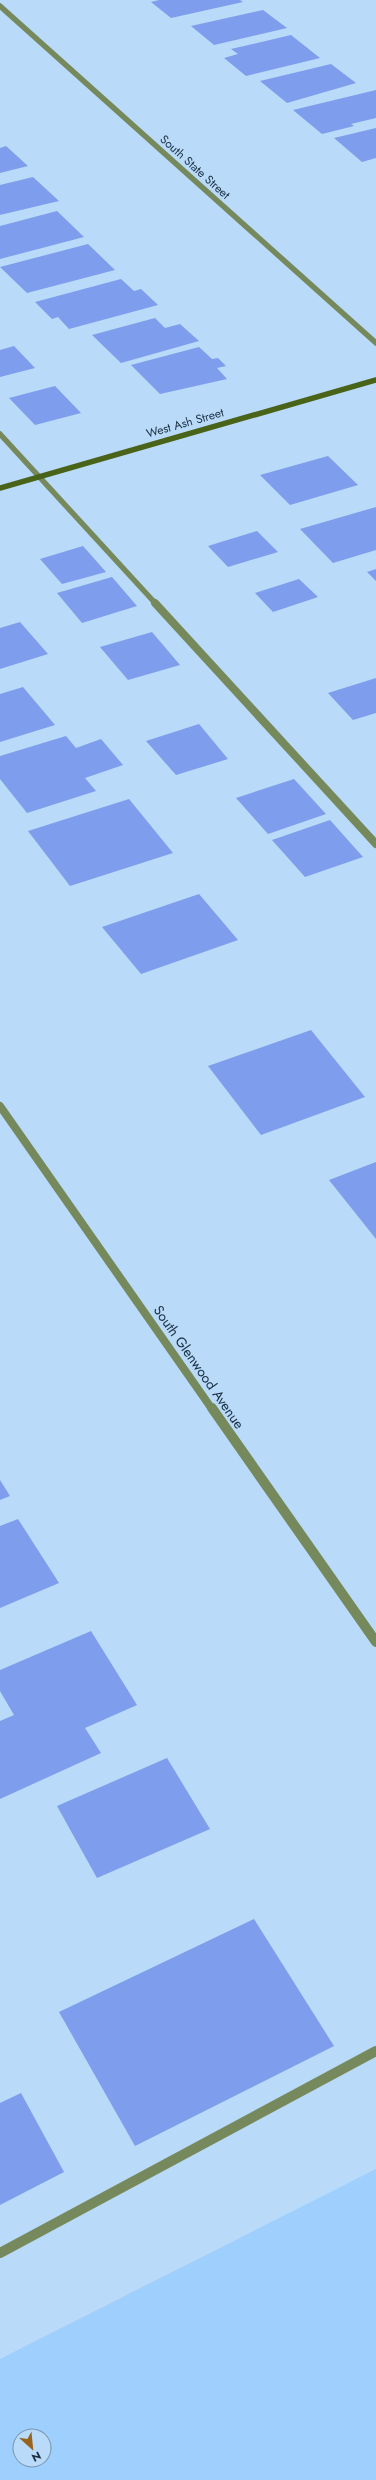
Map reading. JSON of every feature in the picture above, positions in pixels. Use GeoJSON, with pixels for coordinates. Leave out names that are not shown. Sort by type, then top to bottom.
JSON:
{"type":"FeatureCollection","features":[{"type":"Feature","properties":{"kind":"street","name":"South State Street"},"geometry":{"type":"LineString","coordinates":[[0,6],[376,344]]}},
{"type":"Feature","properties":{"kind":"street","name":"West Ash Street"},"geometry":{"type":"LineString","coordinates":[[0,488],[376,380]]}},
{"type":"Feature","properties":{"kind":"street"},"geometry":{"type":"LineString","coordinates":[[0,434],[376,844]]}},
{"type":"Feature","properties":{"kind":"street","name":"South Glenwood Avenue"},"geometry":{"type":"LineString","coordinates":[[0,1106],[376,1642]]}},
{"type":"Feature","properties":{"kind":"street"},"geometry":{"type":"LineString","coordinates":[[0,2253],[376,2051]]}},
{"type":"Feature","properties":{"kind":"shaded area"},"geometry":{"type":"Polygon","coordinates":[[[376,2169],[376,2480],[0,2480],[0,2359],[376,2169]]]}},
{"type":"Feature","properties":{"kind":"building"},"geometry":{"type":"Polygon","coordinates":[[[159,0],[240,0],[243,2],[171,18],[151,2],[159,0]]]}},
{"type":"Feature","properties":{"kind":"building"},"geometry":{"type":"Polygon","coordinates":[[[263,10],[287,28],[214,45],[191,26],[263,10]]]}},
{"type":"Feature","properties":{"kind":"building"},"geometry":{"type":"Polygon","coordinates":[[[291,35],[320,58],[246,76],[224,58],[238,54],[231,49],[291,35]]]}},
{"type":"Feature","properties":{"kind":"building"},"geometry":{"type":"Polygon","coordinates":[[[331,64],[356,83],[287,103],[260,81],[331,64]]]}},
{"type":"Feature","properties":{"kind":"building"},"geometry":{"type":"Polygon","coordinates":[[[376,90],[376,118],[351,124],[354,126],[322,134],[293,110],[376,90]]]}},
{"type":"Feature","properties":{"kind":"building"},"geometry":{"type":"Polygon","coordinates":[[[376,128],[376,158],[362,162],[334,138],[376,128]]]}},
{"type":"Feature","properties":{"kind":"building"},"geometry":{"type":"Polygon","coordinates":[[[6,146],[28,166],[0,173],[0,148],[6,146]]]}},
{"type":"Feature","properties":{"kind":"building"},"geometry":{"type":"Polygon","coordinates":[[[33,177],[59,201],[0,215],[0,185],[33,177]]]}},
{"type":"Feature","properties":{"kind":"building"},"geometry":{"type":"Polygon","coordinates":[[[57,211],[84,237],[0,259],[0,226],[57,211]]]}},
{"type":"Feature","properties":{"kind":"building"},"geometry":{"type":"Polygon","coordinates":[[[88,244],[115,270],[27,293],[0,267],[88,244]]]}},
{"type":"Feature","properties":{"kind":"building"},"geometry":{"type":"Polygon","coordinates":[[[121,279],[134,291],[141,289],[158,305],[69,329],[58,317],[52,319],[35,302],[121,279]]]}},
{"type":"Feature","properties":{"kind":"building"},"geometry":{"type":"Polygon","coordinates":[[[155,318],[165,328],[180,324],[199,341],[121,363],[92,335],[155,318]]]}},
{"type":"Feature","properties":{"kind":"building"},"geometry":{"type":"Polygon","coordinates":[[[14,346],[35,368],[0,377],[0,350],[14,346]]]}},
{"type":"Feature","properties":{"kind":"building"},"geometry":{"type":"Polygon","coordinates":[[[199,347],[212,359],[218,358],[226,366],[217,368],[227,379],[160,394],[131,365],[199,347]]]}},
{"type":"Feature","properties":{"kind":"building"},"geometry":{"type":"Polygon","coordinates":[[[55,386],[81,413],[35,425],[9,398],[55,386]]]}},
{"type":"Feature","properties":{"kind":"building"},"geometry":{"type":"Polygon","coordinates":[[[328,456],[358,485],[290,505],[260,475],[328,456]]]}},
{"type":"Feature","properties":{"kind":"building"},"geometry":{"type":"Polygon","coordinates":[[[376,507],[376,550],[333,563],[300,529],[376,507]]]}},
{"type":"Feature","properties":{"kind":"building"},"geometry":{"type":"Polygon","coordinates":[[[257,531],[278,552],[228,567],[208,546],[257,531]]]}},
{"type":"Feature","properties":{"kind":"building"},"geometry":{"type":"Polygon","coordinates":[[[83,546],[106,572],[62,584],[40,559],[83,546]]]}},
{"type":"Feature","properties":{"kind":"building"},"geometry":{"type":"Polygon","coordinates":[[[376,569],[376,581],[367,572],[376,569]]]}},
{"type":"Feature","properties":{"kind":"building"},"geometry":{"type":"Polygon","coordinates":[[[112,577],[137,606],[82,623],[57,593],[112,577]]]}},
{"type":"Feature","properties":{"kind":"building"},"geometry":{"type":"Polygon","coordinates":[[[299,579],[318,597],[273,612],[255,593],[299,579]]]}},
{"type":"Feature","properties":{"kind":"building"},"geometry":{"type":"Polygon","coordinates":[[[20,622],[48,654],[0,669],[0,628],[20,622]]]}},
{"type":"Feature","properties":{"kind":"building"},"geometry":{"type":"Polygon","coordinates":[[[152,632],[180,665],[128,680],[100,647],[152,632]]]}},
{"type":"Feature","properties":{"kind":"building"},"geometry":{"type":"Polygon","coordinates":[[[376,678],[376,713],[353,720],[328,693],[376,678]]]}},
{"type":"Feature","properties":{"kind":"building"},"geometry":{"type":"Polygon","coordinates":[[[23,687],[55,725],[0,742],[0,694],[23,687]]]}},
{"type":"Feature","properties":{"kind":"building"},"geometry":{"type":"Polygon","coordinates":[[[199,724],[228,759],[176,775],[146,741],[199,724]]]}},
{"type":"Feature","properties":{"kind":"building"},"geometry":{"type":"Polygon","coordinates":[[[66,736],[76,748],[101,739],[123,765],[85,778],[96,791],[27,813],[0,779],[0,756],[66,736]]]}},
{"type":"Feature","properties":{"kind":"building"},"geometry":{"type":"Polygon","coordinates":[[[294,779],[326,814],[268,834],[236,798],[294,779]]]}},
{"type":"Feature","properties":{"kind":"building"},"geometry":{"type":"Polygon","coordinates":[[[129,799],[173,853],[70,886],[28,831],[129,799]]]}},
{"type":"Feature","properties":{"kind":"building"},"geometry":{"type":"Polygon","coordinates":[[[330,820],[363,857],[305,877],[272,840],[330,820]]]}},
{"type":"Feature","properties":{"kind":"building"},"geometry":{"type":"Polygon","coordinates":[[[199,894],[238,940],[141,974],[102,927],[199,894]]]}},
{"type":"Feature","properties":{"kind":"building"},"geometry":{"type":"Polygon","coordinates":[[[311,1030],[365,1097],[261,1135],[208,1066],[311,1030]]]}},
{"type":"Feature","properties":{"kind":"building"},"geometry":{"type":"Polygon","coordinates":[[[376,1162],[376,1239],[329,1180],[376,1162]]]}},
{"type":"Feature","properties":{"kind":"building"},"geometry":{"type":"Polygon","coordinates":[[[0,1480],[10,1496],[0,1500],[0,1480]]]}},
{"type":"Feature","properties":{"kind":"building"},"geometry":{"type":"Polygon","coordinates":[[[18,1519],[59,1583],[0,1608],[0,1526],[18,1519]]]}},
{"type":"Feature","properties":{"kind":"building"},"geometry":{"type":"Polygon","coordinates":[[[91,1631],[137,1705],[85,1728],[101,1753],[0,1799],[0,1721],[14,1715],[0,1691],[0,1670],[91,1631]]]}},
{"type":"Feature","properties":{"kind":"building"},"geometry":{"type":"Polygon","coordinates":[[[167,1758],[210,1829],[97,1878],[57,1806],[167,1758]]]}},
{"type":"Feature","properties":{"kind":"building"},"geometry":{"type":"Polygon","coordinates":[[[254,1919],[334,2046],[135,2146],[59,2012],[254,1919]]]}},
{"type":"Feature","properties":{"kind":"building"},"geometry":{"type":"Polygon","coordinates":[[[21,2093],[64,2172],[0,2205],[0,2103],[21,2093]]]}}]}
